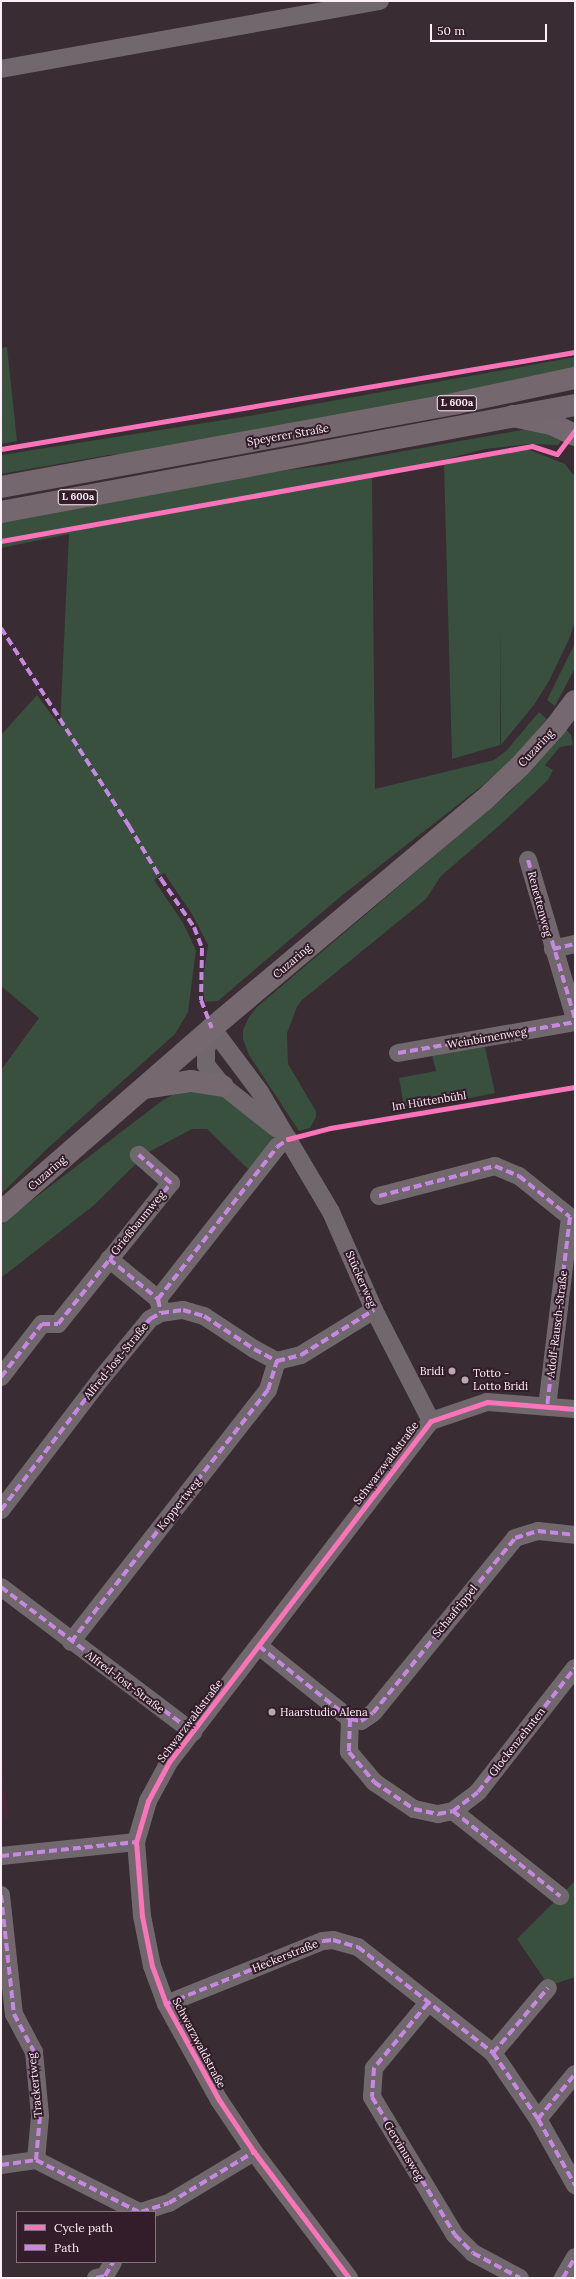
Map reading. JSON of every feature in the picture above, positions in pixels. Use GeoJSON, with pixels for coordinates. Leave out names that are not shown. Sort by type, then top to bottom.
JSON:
{"type":"FeatureCollection","features":[{"type":"Feature","properties":{"kind":"main road","name":"Speyerer Straße"},"geometry":{"type":"LineString","coordinates":[[1,487],[457,403],[575,378]]}},
{"type":"Feature","properties":{"kind":"main road","name":"Speyerer Straße"},"geometry":{"type":"LineString","coordinates":[[1,512],[575,405]]}},
{"type":"Feature","properties":{"kind":"main road"},"geometry":{"type":"LineString","coordinates":[[512,416],[552,424],[575,435]]}},
{"type":"Feature","properties":{"kind":"main road","name":"Cuzaring"},"geometry":{"type":"LineString","coordinates":[[1,1212],[212,1028],[483,801],[520,766],[556,726],[575,701]]}},
{"type":"Feature","properties":{"kind":"main road"},"geometry":{"type":"LineString","coordinates":[[145,1088],[192,1082],[223,1086]]}},
{"type":"Feature","properties":{"kind":"street"},"geometry":{"type":"LineString","coordinates":[[1,69],[380,1]]}},
{"type":"Feature","properties":{"kind":"street","name":"Renettenweg"},"geometry":{"type":"LineString","coordinates":[[528,860],[552,948],[575,1019]]}},
{"type":"Feature","properties":{"kind":"street","name":"Renettenweg"},"geometry":{"type":"LineString","coordinates":[[552,948],[575,944]]}},
{"type":"Feature","properties":{"kind":"street","name":"Weinbirnenweg"},"geometry":{"type":"LineString","coordinates":[[398,1053],[575,1022]]}},
{"type":"Feature","properties":{"kind":"street","name":"Stückerweg"},"geometry":{"type":"LineString","coordinates":[[212,1028],[206,1050],[206,1065],[223,1086],[265,1118],[288,1139]]}},
{"type":"Feature","properties":{"kind":"street","name":"Stückerweg"},"geometry":{"type":"LineString","coordinates":[[212,1028],[260,1092],[331,1212],[374,1310],[431,1421]]}},
{"type":"Feature","properties":{"kind":"street","name":"Alfred-Jost-Straße"},"geometry":{"type":"LineString","coordinates":[[1,1510],[100,1380],[160,1306],[277,1147],[288,1139]]}},
{"type":"Feature","properties":{"kind":"street","name":"Grießbaumweg"},"geometry":{"type":"LineString","coordinates":[[1,1377],[42,1324],[58,1324],[171,1183],[139,1155]]}},
{"type":"Feature","properties":{"kind":"street","name":"Adolf-Rausch-Straße"},"geometry":{"type":"LineString","coordinates":[[379,1196],[495,1166],[519,1176],[572,1214],[547,1407]]}},
{"type":"Feature","properties":{"kind":"street","name":"Grießbaumweg"},"geometry":{"type":"LineString","coordinates":[[109,1259],[160,1306]]}},
{"type":"Feature","properties":{"kind":"street","name":"Alfred-Jost-Straße"},"geometry":{"type":"LineString","coordinates":[[160,1306],[204,1316],[254,1349],[277,1361]]}},
{"type":"Feature","properties":{"kind":"street"},"geometry":{"type":"LineString","coordinates":[[277,1361],[301,1355],[374,1310]]}},
{"type":"Feature","properties":{"kind":"street","name":"Koppertweg"},"geometry":{"type":"LineString","coordinates":[[71,1642],[268,1390],[277,1361]]}},
{"type":"Feature","properties":{"kind":"street","name":"Schwarzwaldstraße"},"geometry":{"type":"LineString","coordinates":[[348,2278],[254,2152],[219,2100],[166,2004],[152,1966],[142,1916],[136,1842],[148,1801],[169,1762],[431,1421],[487,1402],[575,1409]]}},
{"type":"Feature","properties":{"kind":"street","name":"Schaafrippel"},"geometry":{"type":"LineString","coordinates":[[350,1719],[361,1721],[374,1712],[515,1538],[538,1531],[575,1535]]}},
{"type":"Feature","properties":{"kind":"street","name":"Alfred-Jost-Straße"},"geometry":{"type":"LineString","coordinates":[[1,1587],[71,1642],[193,1732]]}},
{"type":"Feature","properties":{"kind":"street"},"geometry":{"type":"LineString","coordinates":[[259,1646],[350,1719],[349,1752],[374,1782],[414,1809],[438,1814],[453,1811],[560,1896]]}},
{"type":"Feature","properties":{"kind":"street","name":"Glockenzehnten"},"geometry":{"type":"LineString","coordinates":[[453,1811],[478,1792],[575,1668]]}},
{"type":"Feature","properties":{"kind":"street"},"geometry":{"type":"LineString","coordinates":[[1,1856],[136,1842]]}},
{"type":"Feature","properties":{"kind":"street","name":"Trackertweg"},"geometry":{"type":"LineString","coordinates":[[1,1895],[14,2014],[34,2052],[40,2116],[36,2160]]}},
{"type":"Feature","properties":{"kind":"street","name":"Heckerstraße"},"geometry":{"type":"LineString","coordinates":[[166,2004],[323,1941],[332,1940],[358,1947],[370,1954],[428,2003],[493,2053],[538,2119],[575,2185]]}},
{"type":"Feature","properties":{"kind":"street"},"geometry":{"type":"LineString","coordinates":[[493,2053],[548,1988]]}},
{"type":"Feature","properties":{"kind":"street","name":"Gervinusweg"},"geometry":{"type":"LineString","coordinates":[[428,2003],[374,2068],[372,2097],[455,2235],[474,2252],[520,2278]]}},
{"type":"Feature","properties":{"kind":"street"},"geometry":{"type":"LineString","coordinates":[[538,2119],[575,2074]]}},
{"type":"Feature","properties":{"kind":"street"},"geometry":{"type":"LineString","coordinates":[[143,2211],[169,2203],[254,2152]]}},
{"type":"Feature","properties":{"kind":"street"},"geometry":{"type":"LineString","coordinates":[[1,2165],[36,2160],[138,2211]]}},
{"type":"Feature","properties":{"kind":"street"},"geometry":{"type":"LineString","coordinates":[[563,2278],[575,2256]]}},
{"type":"Feature","properties":{"kind":"shaded area"},"geometry":{"type":"Polygon","coordinates":[[[1,1750],[9,1819],[1,1820],[1,1750]]]}},
{"type":"Feature","properties":{"kind":"green space"},"geometry":{"type":"Polygon","coordinates":[[[7,347],[17,441],[1,444],[1,348],[7,347]]]}},
{"type":"Feature","properties":{"kind":"green space"},"geometry":{"type":"Polygon","coordinates":[[[575,357],[575,374],[154,452],[109,455],[1,474],[1,455],[249,416],[575,357]]]}},
{"type":"Feature","properties":{"kind":"green space"},"geometry":{"type":"Polygon","coordinates":[[[545,428],[562,440],[558,445],[530,444],[485,449],[372,478],[375,789],[494,760],[506,751],[539,712],[547,719],[514,758],[483,785],[340,897],[218,1001],[205,1002],[202,985],[208,945],[192,914],[164,873],[154,880],[183,923],[196,950],[188,1012],[175,1034],[49,1147],[1,1194],[1,1070],[39,1018],[1,986],[1,735],[37,695],[60,726],[69,534],[1,548],[1,522],[271,472],[321,466],[527,429],[545,428]]]}},
{"type":"Feature","properties":{"kind":"green space"},"geometry":{"type":"Polygon","coordinates":[[[527,449],[565,464],[575,477],[575,621],[570,637],[549,681],[534,705],[501,745],[501,625],[500,745],[452,759],[444,465],[527,449]]]}},
{"type":"Feature","properties":{"kind":"green space"},"geometry":{"type":"Polygon","coordinates":[[[575,643],[575,668],[555,706],[547,700],[575,643]]]}},
{"type":"Feature","properties":{"kind":"green space"},"geometry":{"type":"Polygon","coordinates":[[[566,729],[571,735],[573,745],[560,747],[545,765],[553,770],[548,780],[500,825],[441,876],[426,899],[302,1000],[297,1007],[287,1033],[288,1064],[316,1111],[316,1117],[310,1128],[299,1131],[249,1055],[243,1039],[243,1030],[249,1017],[257,1007],[511,791],[566,729]]]}},
{"type":"Feature","properties":{"kind":"green space"},"geometry":{"type":"Polygon","coordinates":[[[485,1047],[495,1093],[405,1111],[399,1078],[436,1071],[432,1055],[485,1047]]]}},
{"type":"Feature","properties":{"kind":"green space"},"geometry":{"type":"Polygon","coordinates":[[[192,1091],[230,1098],[282,1138],[251,1172],[207,1129],[192,1129],[147,1153],[93,1206],[1,1278],[1,1225],[6,1220],[163,1100],[176,1093],[192,1091]]]}},
{"type":"Feature","properties":{"kind":"green space"},"geometry":{"type":"Polygon","coordinates":[[[575,1881],[575,1977],[549,1986],[517,1939],[575,1881]]]}},
{"type":"Feature","properties":{"kind":"marked path"},"geometry":{"type":"LineString","coordinates":[[1,628],[129,826],[161,879],[194,927],[202,948],[201,1000],[212,1028]]}},
{"type":"Feature","properties":{"kind":"marked path"},"geometry":{"type":"LineString","coordinates":[[528,860],[575,1019]]}},
{"type":"Feature","properties":{"kind":"marked path"},"geometry":{"type":"LineString","coordinates":[[553,949],[575,944]]}},
{"type":"Feature","properties":{"kind":"marked path"},"geometry":{"type":"LineString","coordinates":[[398,1053],[575,1022]]}},
{"type":"Feature","properties":{"kind":"marked path"},"geometry":{"type":"LineString","coordinates":[[158,1299],[277,1147],[288,1139]]}},
{"type":"Feature","properties":{"kind":"marked path"},"geometry":{"type":"LineString","coordinates":[[1,1377],[42,1324],[58,1324],[171,1183],[139,1155]]}},
{"type":"Feature","properties":{"kind":"marked path"},"geometry":{"type":"LineString","coordinates":[[379,1196],[495,1166],[519,1176],[570,1217],[547,1407]]}},
{"type":"Feature","properties":{"kind":"marked path"},"geometry":{"type":"LineString","coordinates":[[109,1259],[158,1299],[161,1313]]}},
{"type":"Feature","properties":{"kind":"marked path"},"geometry":{"type":"LineString","coordinates":[[1,1510],[100,1380],[150,1319],[161,1313],[183,1310],[204,1316],[254,1349],[277,1361],[301,1355],[374,1310]]}},
{"type":"Feature","properties":{"kind":"marked path"},"geometry":{"type":"LineString","coordinates":[[71,1642],[268,1390],[277,1361]]}},
{"type":"Feature","properties":{"kind":"marked path"},"geometry":{"type":"LineString","coordinates":[[350,1719],[361,1721],[373,1713],[515,1538],[538,1531],[575,1535]]}},
{"type":"Feature","properties":{"kind":"marked path"},"geometry":{"type":"LineString","coordinates":[[1,1587],[193,1732]]}},
{"type":"Feature","properties":{"kind":"marked path"},"geometry":{"type":"LineString","coordinates":[[259,1646],[350,1719],[349,1752],[374,1782],[414,1809],[438,1814],[453,1811],[478,1792],[575,1668]]}},
{"type":"Feature","properties":{"kind":"marked path"},"geometry":{"type":"LineString","coordinates":[[453,1811],[560,1896]]}},
{"type":"Feature","properties":{"kind":"marked path"},"geometry":{"type":"LineString","coordinates":[[1,1856],[136,1842]]}},
{"type":"Feature","properties":{"kind":"marked path"},"geometry":{"type":"LineString","coordinates":[[1,1895],[14,2014],[34,2052],[40,2116],[36,2160]]}},
{"type":"Feature","properties":{"kind":"marked path"},"geometry":{"type":"LineString","coordinates":[[166,2004],[323,1941],[333,1940],[358,1947],[493,2053],[538,2119],[575,2185]]}},
{"type":"Feature","properties":{"kind":"marked path"},"geometry":{"type":"LineString","coordinates":[[493,2053],[548,1988]]}},
{"type":"Feature","properties":{"kind":"marked path"},"geometry":{"type":"LineString","coordinates":[[428,2003],[374,2068],[372,2097],[455,2235],[473,2253],[520,2278]]}},
{"type":"Feature","properties":{"kind":"marked path"},"geometry":{"type":"LineString","coordinates":[[538,2119],[575,2074]]}},
{"type":"Feature","properties":{"kind":"marked path"},"geometry":{"type":"LineString","coordinates":[[144,2211],[169,2203],[254,2152]]}},
{"type":"Feature","properties":{"kind":"marked path"},"geometry":{"type":"LineString","coordinates":[[1,2165],[36,2160],[137,2211]]}},
{"type":"Feature","properties":{"kind":"marked path"},"geometry":{"type":"LineString","coordinates":[[563,2278],[575,2257]]}},
{"type":"Feature","properties":{"kind":"marked path"},"geometry":{"type":"LineString","coordinates":[[96,2278],[105,2276],[112,2263]]}},
{"type":"Feature","properties":{"kind":"cycle path"},"geometry":{"type":"LineString","coordinates":[[1,449],[575,352]]}},
{"type":"Feature","properties":{"kind":"cycle path"},"geometry":{"type":"LineString","coordinates":[[1,541],[532,446],[557,454],[575,430]]}},
{"type":"Feature","properties":{"kind":"cycle path","name":"Im Hüttenbühl"},"geometry":{"type":"LineString","coordinates":[[288,1139],[330,1128],[575,1087]]}},
{"type":"Feature","properties":{"kind":"cycle path"},"geometry":{"type":"LineString","coordinates":[[349,2278],[254,2152],[219,2100],[166,2004],[152,1966],[142,1916],[136,1842],[148,1801],[169,1762],[431,1421],[487,1402],[575,1409]]}},
{"type":"Feature","properties":{"kind":"place","name":"Bridi"},"geometry":{"type":"Point","coordinates":[452,1371]}},
{"type":"Feature","properties":{"kind":"place","name":"Totto - Lotto Bridi"},"geometry":{"type":"Point","coordinates":[465,1380]}},
{"type":"Feature","properties":{"kind":"place","name":"Haarstudio Alena"},"geometry":{"type":"Point","coordinates":[272,1712]}}]}
